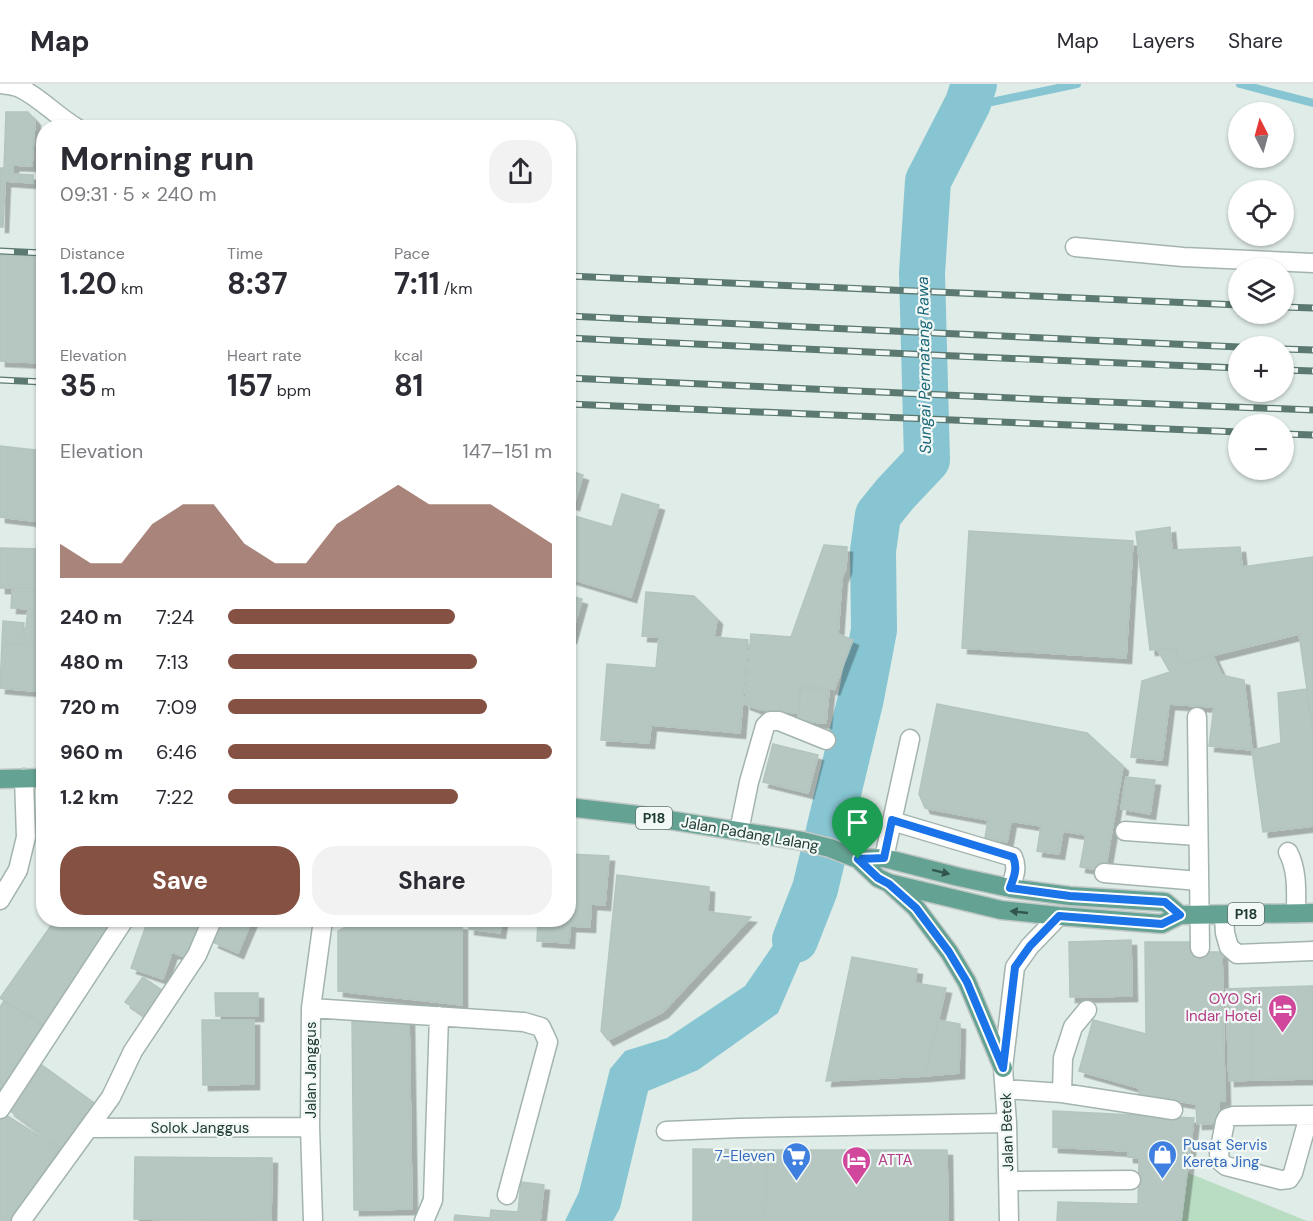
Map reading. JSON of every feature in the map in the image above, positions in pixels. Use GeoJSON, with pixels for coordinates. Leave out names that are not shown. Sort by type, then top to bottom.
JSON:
{"type":"FeatureCollection","features":[{"type":"Feature","properties":{"kind":"main road"},"geometry":{"type":"LineString","coordinates":[[0,779],[36,778]]}},
{"type":"Feature","properties":{"kind":"main road","name":"Jalan Padang Lalang"},"geometry":{"type":"LineString","coordinates":[[576,808],[637,815],[802,841],[854,857],[884,858],[1010,888]]}},
{"type":"Feature","properties":{"kind":"main road","name":"Jalan Padang Lalang"},"geometry":{"type":"LineString","coordinates":[[854,857],[916,908],[949,952],[967,982],[1003,1068]]}},
{"type":"Feature","properties":{"kind":"main road","name":"P18"},"geometry":{"type":"LineString","coordinates":[[889,884],[1001,910],[1162,924],[1180,915],[1304,913]]}},
{"type":"Feature","properties":{"kind":"main road","name":"P18"},"geometry":{"type":"LineString","coordinates":[[1010,888],[1070,896],[1165,902],[1180,915]]}},
{"type":"Feature","properties":{"kind":"street"},"geometry":{"type":"LineString","coordinates":[[0,84],[20,87],[63,120]]}},
{"type":"Feature","properties":{"kind":"street"},"geometry":{"type":"LineString","coordinates":[[1075,247],[1313,263]]}},
{"type":"Feature","properties":{"kind":"street"},"geometry":{"type":"LineString","coordinates":[[1197,717],[1200,948]]}},
{"type":"Feature","properties":{"kind":"street"},"geometry":{"type":"LineString","coordinates":[[739,831],[749,783],[765,726],[770,721],[779,721],[826,740]]}},
{"type":"Feature","properties":{"kind":"street"},"geometry":{"type":"LineString","coordinates":[[884,858],[910,739]]}},
{"type":"Feature","properties":{"kind":"street"},"geometry":{"type":"LineString","coordinates":[[0,900],[18,870],[26,837],[24,778]]}},
{"type":"Feature","properties":{"kind":"street"},"geometry":{"type":"LineString","coordinates":[[892,820],[1013,857],[1016,868],[1010,888]]}},
{"type":"Feature","properties":{"kind":"street"},"geometry":{"type":"LineString","coordinates":[[1125,831],[1198,836]]}},
{"type":"Feature","properties":{"kind":"street"},"geometry":{"type":"LineString","coordinates":[[1288,852],[1293,861],[1304,913]]}},
{"type":"Feature","properties":{"kind":"street"},"geometry":{"type":"LineString","coordinates":[[1104,873],[1199,881]]}},
{"type":"Feature","properties":{"kind":"street"},"geometry":{"type":"LineString","coordinates":[[1224,915],[1225,933],[1229,946],[1237,954],[1313,951]]}},
{"type":"Feature","properties":{"kind":"street","name":"Jalan Betek"},"geometry":{"type":"LineString","coordinates":[[1009,1221],[1007,1123],[1003,1068],[1015,967],[1030,946],[1059,916]]}},
{"type":"Feature","properties":{"kind":"street"},"geometry":{"type":"LineString","coordinates":[[0,1108],[119,927]]}},
{"type":"Feature","properties":{"kind":"street"},"geometry":{"type":"LineString","coordinates":[[21,1221],[111,1097],[133,1050],[197,955],[209,927]]}},
{"type":"Feature","properties":{"kind":"street","name":"Jalan Janggus"},"geometry":{"type":"LineString","coordinates":[[313,1221],[310,1127],[311,1008],[322,927]]}},
{"type":"Feature","properties":{"kind":"street"},"geometry":{"type":"LineString","coordinates":[[311,1008],[524,1022],[541,1027],[548,1042],[507,1195]]}},
{"type":"Feature","properties":{"kind":"street"},"geometry":{"type":"LineString","coordinates":[[1062,1093],[1063,1058],[1073,1027],[1087,1010]]}},
{"type":"Feature","properties":{"kind":"street"},"geometry":{"type":"LineString","coordinates":[[424,1221],[433,1200],[439,1016]]}},
{"type":"Feature","properties":{"kind":"street"},"geometry":{"type":"LineString","coordinates":[[1005,1089],[1062,1093],[1173,1110]]}},
{"type":"Feature","properties":{"kind":"street"},"geometry":{"type":"LineString","coordinates":[[1233,1116],[1311,1116],[1289,1179],[1281,1180],[1226,1166],[1220,1161],[1219,1154],[1227,1118],[1233,1116]]}},
{"type":"Feature","properties":{"kind":"street"},"geometry":{"type":"LineString","coordinates":[[666,1131],[1007,1123]]}},
{"type":"Feature","properties":{"kind":"street","name":"Solok Janggus"},"geometry":{"type":"LineString","coordinates":[[89,1128],[310,1127]]}},
{"type":"Feature","properties":{"kind":"street"},"geometry":{"type":"LineString","coordinates":[[1009,1181],[1131,1180]]}},
{"type":"Feature","properties":{"kind":"green space"},"geometry":{"type":"Polygon","coordinates":[[[1186,1172],[1307,1221],[1181,1221],[1186,1172]]]}},
{"type":"Feature","properties":{"kind":"water"},"geometry":{"type":"Polygon","coordinates":[[[797,876],[833,886],[778,1013],[698,1070],[648,1091],[620,1208],[613,1221],[565,1221],[579,1192],[610,1069],[625,1051],[667,1038],[745,986],[785,928],[794,903],[797,876]]]}},
{"type":"Feature","properties":{"kind":"building"},"geometry":{"type":"Polygon","coordinates":[[[6,112],[28,112],[35,120],[32,166],[13,165],[13,174],[33,175],[33,183],[5,181],[3,227],[0,227],[0,168],[4,168],[6,112]]]}},
{"type":"Feature","properties":{"kind":"building"},"geometry":{"type":"Polygon","coordinates":[[[0,255],[36,257],[36,363],[0,361],[0,255]]]}},
{"type":"Feature","properties":{"kind":"building"},"geometry":{"type":"Polygon","coordinates":[[[0,446],[36,450],[36,521],[0,517],[0,446]]]}},
{"type":"Feature","properties":{"kind":"building"},"geometry":{"type":"Polygon","coordinates":[[[576,473],[583,475],[576,498],[576,473]]]}},
{"type":"Feature","properties":{"kind":"building"},"geometry":{"type":"Polygon","coordinates":[[[622,494],[659,505],[631,597],[576,580],[576,516],[612,527],[622,494]]]}},
{"type":"Feature","properties":{"kind":"building"},"geometry":{"type":"Polygon","coordinates":[[[1170,527],[1172,550],[1240,547],[1242,567],[1313,557],[1313,731],[1299,634],[1178,664],[1177,648],[1150,650],[1136,532],[1170,527]]]}},
{"type":"Feature","properties":{"kind":"building"},"geometry":{"type":"Polygon","coordinates":[[[969,531],[1133,541],[1126,658],[962,648],[969,531]]]}},
{"type":"Feature","properties":{"kind":"building"},"geometry":{"type":"Polygon","coordinates":[[[824,545],[847,547],[838,634],[853,640],[834,690],[800,686],[798,713],[761,710],[745,704],[751,634],[791,637],[824,545]]]}},
{"type":"Feature","properties":{"kind":"building"},"geometry":{"type":"Polygon","coordinates":[[[0,548],[36,549],[36,589],[0,588],[0,548]]]}},
{"type":"Feature","properties":{"kind":"building"},"geometry":{"type":"Polygon","coordinates":[[[12,591],[36,592],[36,609],[11,608],[12,591]]]}},
{"type":"Feature","properties":{"kind":"building"},"geometry":{"type":"Polygon","coordinates":[[[646,592],[694,596],[717,619],[714,637],[748,640],[740,733],[651,725],[649,743],[601,740],[607,664],[656,668],[659,637],[642,636],[646,592]]]}},
{"type":"Feature","properties":{"kind":"building"},"geometry":{"type":"Polygon","coordinates":[[[576,597],[582,599],[576,620],[576,597]]]}},
{"type":"Feature","properties":{"kind":"building"},"geometry":{"type":"Polygon","coordinates":[[[28,609],[36,610],[36,646],[24,645],[28,609]]]}},
{"type":"Feature","properties":{"kind":"building"},"geometry":{"type":"Polygon","coordinates":[[[3,621],[24,623],[22,643],[2,642],[3,621]]]}},
{"type":"Feature","properties":{"kind":"building"},"geometry":{"type":"Polygon","coordinates":[[[2,643],[36,646],[36,691],[0,688],[2,643]]]}},
{"type":"Feature","properties":{"kind":"building"},"geometry":{"type":"Polygon","coordinates":[[[1177,648],[1178,664],[1213,656],[1222,675],[1244,680],[1252,750],[1209,746],[1214,707],[1169,704],[1162,760],[1131,757],[1142,681],[1170,672],[1157,649],[1177,648]]]}},
{"type":"Feature","properties":{"kind":"building"},"geometry":{"type":"Polygon","coordinates":[[[801,688],[829,690],[826,723],[798,721],[801,688]]]}},
{"type":"Feature","properties":{"kind":"building"},"geometry":{"type":"Polygon","coordinates":[[[1306,689],[1313,731],[1313,826],[1263,832],[1252,750],[1281,743],[1278,693],[1306,689]]]}},
{"type":"Feature","properties":{"kind":"building"},"geometry":{"type":"Polygon","coordinates":[[[937,704],[1087,733],[1123,766],[1105,871],[1080,867],[1086,835],[1063,831],[1059,854],[1037,851],[1041,826],[1011,821],[1007,842],[985,838],[988,820],[925,808],[919,794],[937,704]]]}},
{"type":"Feature","properties":{"kind":"building"},"geometry":{"type":"Polygon","coordinates":[[[773,744],[818,755],[808,793],[763,782],[773,744]]]}},
{"type":"Feature","properties":{"kind":"building"},"geometry":{"type":"Polygon","coordinates":[[[1126,777],[1155,780],[1150,814],[1121,809],[1126,777]]]}},
{"type":"Feature","properties":{"kind":"building"},"geometry":{"type":"Polygon","coordinates":[[[576,854],[609,856],[605,905],[591,904],[590,927],[576,926],[576,854]]]}},
{"type":"Feature","properties":{"kind":"building"},"geometry":{"type":"Polygon","coordinates":[[[617,875],[709,887],[708,912],[751,917],[663,1012],[608,1040],[601,1031],[617,875]]]}},
{"type":"Feature","properties":{"kind":"building"},"geometry":{"type":"Polygon","coordinates":[[[50,927],[115,928],[50,1029],[0,998],[50,927]]]}},
{"type":"Feature","properties":{"kind":"building"},"geometry":{"type":"Polygon","coordinates":[[[146,927],[205,927],[193,960],[172,952],[163,979],[131,968],[146,927]]]}},
{"type":"Feature","properties":{"kind":"building"},"geometry":{"type":"Polygon","coordinates":[[[220,927],[249,927],[238,953],[213,942],[220,927]]]}},
{"type":"Feature","properties":{"kind":"building"},"geometry":{"type":"Polygon","coordinates":[[[346,927],[462,927],[462,1005],[338,991],[338,931],[346,927]]]}},
{"type":"Feature","properties":{"kind":"building"},"geometry":{"type":"Polygon","coordinates":[[[469,927],[501,927],[500,933],[469,929],[469,927]]]}},
{"type":"Feature","properties":{"kind":"building"},"geometry":{"type":"Polygon","coordinates":[[[538,927],[570,927],[569,943],[537,941],[538,927]]]}},
{"type":"Feature","properties":{"kind":"building"},"geometry":{"type":"Polygon","coordinates":[[[1131,940],[1132,996],[1070,997],[1069,942],[1131,940]]]}},
{"type":"Feature","properties":{"kind":"building"},"geometry":{"type":"Polygon","coordinates":[[[1145,942],[1190,942],[1190,952],[1222,952],[1225,1101],[1219,1101],[1219,1123],[1197,1124],[1196,1104],[1139,1095],[1139,1088],[1079,1071],[1093,1020],[1146,1034],[1145,942]]]}},
{"type":"Feature","properties":{"kind":"building"},"geometry":{"type":"Polygon","coordinates":[[[852,957],[917,969],[915,983],[946,988],[925,1076],[826,1081],[852,957]]]}},
{"type":"Feature","properties":{"kind":"building"},"geometry":{"type":"Polygon","coordinates":[[[143,977],[163,991],[145,1016],[125,1002],[143,977]]]}},
{"type":"Feature","properties":{"kind":"building","name":"OYO Sri Indar Hotel"},"geometry":{"type":"Polygon","coordinates":[[[1313,986],[1313,1079],[1253,1080],[1250,988],[1313,986]]]}},
{"type":"Feature","properties":{"kind":"building"},"geometry":{"type":"Polygon","coordinates":[[[1250,988],[1253,1080],[1229,1081],[1226,989],[1250,988]]]}},
{"type":"Feature","properties":{"kind":"building"},"geometry":{"type":"Polygon","coordinates":[[[215,993],[258,993],[258,1016],[216,1016],[215,993]]]}},
{"type":"Feature","properties":{"kind":"building"},"geometry":{"type":"Polygon","coordinates":[[[4,1001],[47,1028],[0,1098],[0,1007],[4,1001]]]}},
{"type":"Feature","properties":{"kind":"building"},"geometry":{"type":"Polygon","coordinates":[[[409,1018],[412,1209],[354,1210],[352,1019],[409,1018]]]}},
{"type":"Feature","properties":{"kind":"building"},"geometry":{"type":"Polygon","coordinates":[[[202,1020],[254,1020],[254,1084],[203,1085],[202,1020]]]}},
{"type":"Feature","properties":{"kind":"building"},"geometry":{"type":"Polygon","coordinates":[[[938,1020],[960,1024],[959,1073],[925,1076],[938,1020]]]}},
{"type":"Feature","properties":{"kind":"building"},"geometry":{"type":"Polygon","coordinates":[[[42,1065],[101,1108],[67,1153],[9,1110],[42,1065]]]}},
{"type":"Feature","properties":{"kind":"building","name":"Pusat Servis Kereta Jing"},"geometry":{"type":"Polygon","coordinates":[[[1053,1111],[1194,1118],[1181,1221],[1057,1221],[1058,1202],[1138,1204],[1139,1158],[1128,1157],[1128,1151],[1053,1147],[1053,1111]]]}},
{"type":"Feature","properties":{"kind":"building"},"geometry":{"type":"Polygon","coordinates":[[[4,1114],[59,1148],[21,1208],[18,1221],[0,1221],[0,1121],[4,1114]]]}},
{"type":"Feature","properties":{"kind":"building"},"geometry":{"type":"Polygon","coordinates":[[[693,1149],[767,1150],[765,1221],[693,1221],[693,1149]]]}},
{"type":"Feature","properties":{"kind":"building","name":"ATTA"},"geometry":{"type":"Polygon","coordinates":[[[767,1150],[947,1150],[948,1221],[765,1221],[767,1150]]]}},
{"type":"Feature","properties":{"kind":"building"},"geometry":{"type":"Polygon","coordinates":[[[135,1157],[272,1158],[271,1221],[134,1219],[135,1157]]]}},
{"type":"Feature","properties":{"kind":"building"},"geometry":{"type":"Polygon","coordinates":[[[521,1182],[544,1185],[540,1221],[454,1221],[455,1215],[490,1218],[491,1210],[518,1212],[521,1182]]]}},
{"type":"Feature","properties":{"kind":"waterway","name":"Sungai Permatang Rawa"},"geometry":{"type":"LineString","coordinates":[[795,940],[815,889],[861,698],[874,630],[873,551],[878,515],[927,460],[922,273],[928,181],[968,103],[974,84]]}},
{"type":"Feature","properties":{"kind":"waterway"},"geometry":{"type":"LineString","coordinates":[[968,103],[987,103],[1077,84]]}},
{"type":"Feature","properties":{"kind":"waterway"},"geometry":{"type":"LineString","coordinates":[[1240,84],[1313,103]]}},
{"type":"Feature","properties":{"kind":"railway"},"geometry":{"type":"LineString","coordinates":[[0,251],[36,253]]}},
{"type":"Feature","properties":{"kind":"railway"},"geometry":{"type":"LineString","coordinates":[[576,276],[1228,305]]}},
{"type":"Feature","properties":{"kind":"railway"},"geometry":{"type":"LineString","coordinates":[[1294,307],[1313,308]]}},
{"type":"Feature","properties":{"kind":"railway"},"geometry":{"type":"LineString","coordinates":[[576,316],[1228,346]]}},
{"type":"Feature","properties":{"kind":"railway"},"geometry":{"type":"LineString","coordinates":[[576,338],[1228,368]]}},
{"type":"Feature","properties":{"kind":"railway"},"geometry":{"type":"LineString","coordinates":[[1294,349],[1313,350]]}},
{"type":"Feature","properties":{"kind":"railway"},"geometry":{"type":"LineString","coordinates":[[1294,370],[1313,371]]}},
{"type":"Feature","properties":{"kind":"railway"},"geometry":{"type":"LineString","coordinates":[[576,378],[1313,410]]}},
{"type":"Feature","properties":{"kind":"railway"},"geometry":{"type":"LineString","coordinates":[[0,380],[36,382]]}},
{"type":"Feature","properties":{"kind":"railway"},"geometry":{"type":"LineString","coordinates":[[576,404],[1228,432]]}},
{"type":"Feature","properties":{"kind":"railway"},"geometry":{"type":"LineString","coordinates":[[1294,434],[1313,435]]}},
{"type":"Feature","properties":{"kind":"place","name":"OYO Sri Indar Hotel"},"geometry":{"type":"Point","coordinates":[1282,1034]}},
{"type":"Feature","properties":{"kind":"place","name":"Pusat Servis Kereta Jing"},"geometry":{"type":"Point","coordinates":[1162,1180]}},
{"type":"Feature","properties":{"kind":"place","name":"7-Eleven"},"geometry":{"type":"Point","coordinates":[796,1182]}},
{"type":"Feature","properties":{"kind":"place","name":"ATTA"},"geometry":{"type":"Point","coordinates":[857,1186]}},
{"type":"Feature","properties":{"kind":"route"},"geometry":{"type":"LineString","coordinates":[[892,820],[1013,857],[1016,868],[1010,888],[1070,896],[1165,902],[1180,915],[1162,924],[1059,916],[1030,946],[1015,967],[1003,1068],[967,982],[949,952],[916,908],[858,859],[884,858],[892,820]]}}]}
